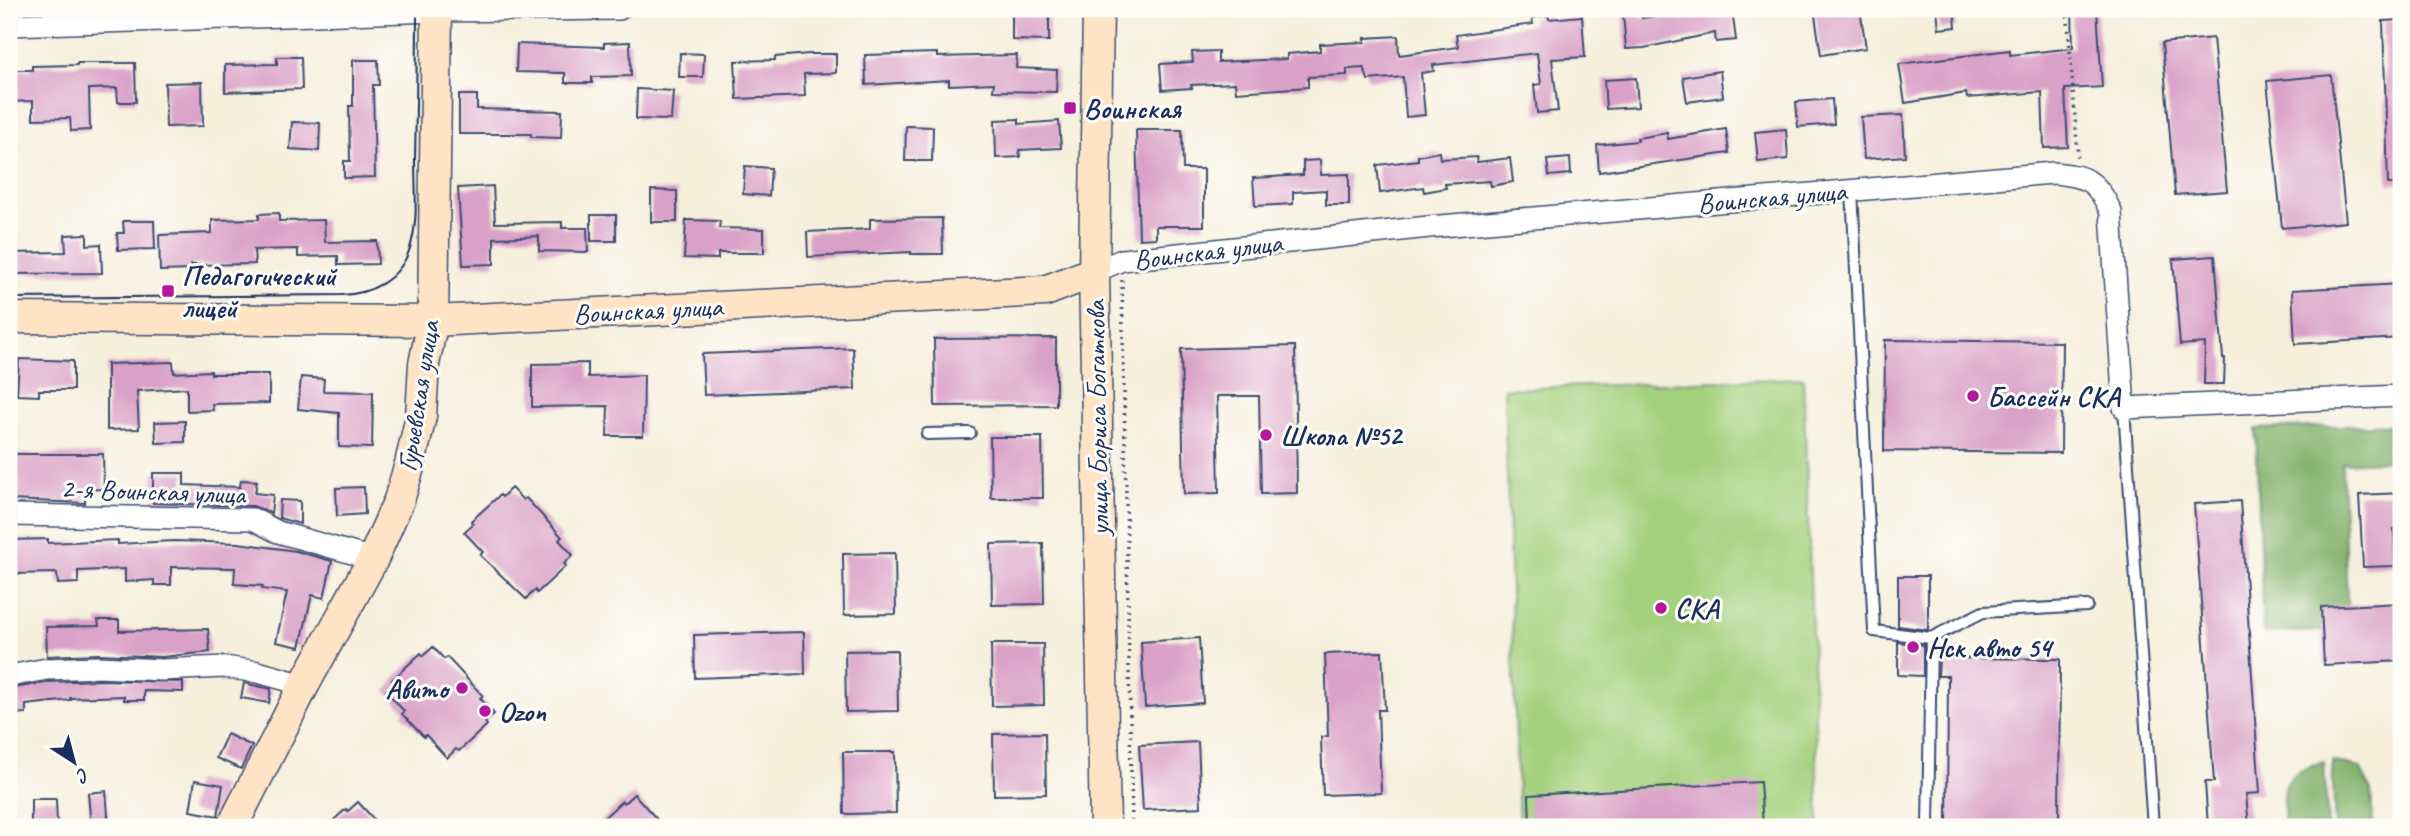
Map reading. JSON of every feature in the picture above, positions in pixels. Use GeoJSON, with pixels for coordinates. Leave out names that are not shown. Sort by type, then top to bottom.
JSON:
{"type":"FeatureCollection","features":[{"type":"Feature","properties":{"kind":"street"},"geometry":{"type":"LineString","coordinates":[[9,25],[437,10],[619,9]]}},
{"type":"Feature","properties":{"kind":"street","name":"улица Бориса Богаткова"},"geometry":{"type":"LineString","coordinates":[[1098,9],[1094,272],[1105,827]]}},
{"type":"Feature","properties":{"kind":"street","name":"Гурьевская улица"},"geometry":{"type":"LineString","coordinates":[[232,827],[304,685],[373,559],[399,500],[410,464],[421,416],[424,365],[433,321],[437,10]]}},
{"type":"Feature","properties":{"kind":"street","name":"Воинская улица"},"geometry":{"type":"LineString","coordinates":[[9,318],[433,321],[1045,291],[1122,260],[1429,226],[2053,173],[2081,176]]}},
{"type":"Feature","properties":{"kind":"street"},"geometry":{"type":"LineString","coordinates":[[2081,176],[2103,193],[2111,212],[2124,408],[2401,396]]}},
{"type":"Feature","properties":{"kind":"street","name":"2-я Воинская улица"},"geometry":{"type":"LineString","coordinates":[[9,515],[253,519],[278,532],[373,559]]}},
{"type":"Feature","properties":{"kind":"street"},"geometry":{"type":"LineString","coordinates":[[9,676],[47,669],[85,667],[162,670],[224,667],[258,672],[304,685]]}},
{"type":"Feature","properties":{"kind":"lane"},"geometry":{"type":"LineString","coordinates":[[1852,190],[1874,631],[1931,638],[1983,612],[2087,606]]}},
{"type":"Feature","properties":{"kind":"lane"},"geometry":{"type":"LineString","coordinates":[[2124,408],[2153,827]]}},
{"type":"Feature","properties":{"kind":"lane"},"geometry":{"type":"LineString","coordinates":[[927,435],[970,433]]}},
{"type":"Feature","properties":{"kind":"lane"},"geometry":{"type":"LineString","coordinates":[[1928,827],[1931,638]]}},
{"type":"Feature","properties":{"kind":"path"},"geometry":{"type":"LineString","coordinates":[[2067,9],[2075,92],[2075,136],[2081,176]]}},
{"type":"Feature","properties":{"kind":"path"},"geometry":{"type":"LineString","coordinates":[[1122,260],[1132,827]]}},
{"type":"Feature","properties":{"kind":"green space","name":"СКА"},"geometry":{"type":"Polygon","coordinates":[[[1803,378],[1819,827],[1519,827],[1504,389],[1803,378]]]}},
{"type":"Feature","properties":{"kind":"green space"},"geometry":{"type":"Polygon","coordinates":[[[2401,424],[2401,460],[2342,463],[2348,630],[2263,633],[2256,429],[2401,424]]]}},
{"type":"Feature","properties":{"kind":"green space"},"geometry":{"type":"Polygon","coordinates":[[[2332,761],[2360,768],[2371,791],[2373,827],[2335,827],[2332,761]]]}},
{"type":"Feature","properties":{"kind":"green space"},"geometry":{"type":"Polygon","coordinates":[[[2324,762],[2328,827],[2285,827],[2284,801],[2287,784],[2299,772],[2324,762]]]}},
{"type":"Feature","properties":{"kind":"building"},"geometry":{"type":"Polygon","coordinates":[[[1012,9],[1049,9],[1049,41],[1012,40],[1012,9]]]}},
{"type":"Feature","properties":{"kind":"building"},"geometry":{"type":"Polygon","coordinates":[[[1694,9],[1732,9],[1736,40],[1716,42],[1715,33],[1644,48],[1626,49],[1623,13],[1641,12],[1642,18],[1694,9]]]}},
{"type":"Feature","properties":{"kind":"building"},"geometry":{"type":"Polygon","coordinates":[[[1814,9],[1860,9],[1866,48],[1821,55],[1814,9]]]}},
{"type":"Feature","properties":{"kind":"building"},"geometry":{"type":"Polygon","coordinates":[[[1937,9],[1954,9],[1956,27],[1939,29],[1937,9]]]}},
{"type":"Feature","properties":{"kind":"building"},"geometry":{"type":"Polygon","coordinates":[[[2072,9],[2097,9],[2102,87],[2065,89],[2068,147],[2044,148],[2042,92],[1967,98],[1966,93],[1905,103],[1899,64],[2010,50],[2010,55],[2073,48],[2072,9]]]}},
{"type":"Feature","properties":{"kind":"building"},"geometry":{"type":"Polygon","coordinates":[[[1548,15],[1549,19],[1582,16],[1585,57],[1552,59],[1558,111],[1537,113],[1534,85],[1541,84],[1537,53],[1433,65],[1434,71],[1421,73],[1425,115],[1406,117],[1403,77],[1368,80],[1364,68],[1347,69],[1347,75],[1308,77],[1308,87],[1236,92],[1235,83],[1191,85],[1192,88],[1162,90],[1160,64],[1193,62],[1192,52],[1218,51],[1218,62],[1287,59],[1287,54],[1320,51],[1320,44],[1365,42],[1365,38],[1398,36],[1399,55],[1458,47],[1456,35],[1533,24],[1532,18],[1548,15]]]}},
{"type":"Feature","properties":{"kind":"building"},"geometry":{"type":"Polygon","coordinates":[[[2401,20],[2401,184],[2388,184],[2383,21],[2401,20]]]}},
{"type":"Feature","properties":{"kind":"building"},"geometry":{"type":"Polygon","coordinates":[[[2213,38],[2227,191],[2175,195],[2162,43],[2213,38]]]}},
{"type":"Feature","properties":{"kind":"building"},"geometry":{"type":"Polygon","coordinates":[[[630,42],[631,76],[592,77],[592,83],[565,83],[565,73],[516,72],[517,44],[604,47],[604,43],[630,42]]]}},
{"type":"Feature","properties":{"kind":"building"},"geometry":{"type":"Polygon","coordinates":[[[680,53],[704,54],[703,77],[679,77],[680,53]]]}},
{"type":"Feature","properties":{"kind":"building"},"geometry":{"type":"Polygon","coordinates":[[[937,53],[937,57],[1017,55],[1016,68],[1057,70],[1056,92],[993,91],[994,83],[949,85],[949,80],[866,85],[865,55],[937,53]]]}},
{"type":"Feature","properties":{"kind":"building"},"geometry":{"type":"Polygon","coordinates":[[[836,54],[836,73],[804,74],[805,96],[737,99],[735,61],[775,60],[775,57],[836,54]]]}},
{"type":"Feature","properties":{"kind":"building"},"geometry":{"type":"Polygon","coordinates":[[[277,57],[301,57],[302,89],[225,92],[225,65],[277,64],[277,57]]]}},
{"type":"Feature","properties":{"kind":"building"},"geometry":{"type":"Polygon","coordinates":[[[353,60],[378,60],[379,85],[373,85],[375,177],[344,178],[344,161],[350,161],[349,106],[353,106],[353,60]]]}},
{"type":"Feature","properties":{"kind":"building"},"geometry":{"type":"Polygon","coordinates":[[[135,63],[136,102],[118,102],[117,88],[89,89],[90,130],[71,131],[70,118],[33,119],[33,101],[9,102],[9,70],[32,70],[32,66],[135,63]]]}},
{"type":"Feature","properties":{"kind":"building"},"geometry":{"type":"Polygon","coordinates":[[[1720,71],[1723,97],[1687,102],[1683,77],[1720,71]]]}},
{"type":"Feature","properties":{"kind":"building"},"geometry":{"type":"Polygon","coordinates":[[[2331,75],[2346,222],[2282,228],[2267,81],[2331,75]]]}},
{"type":"Feature","properties":{"kind":"building"},"geometry":{"type":"Polygon","coordinates":[[[1636,78],[1638,107],[1606,109],[1604,80],[1636,78]]]}},
{"type":"Feature","properties":{"kind":"building"},"geometry":{"type":"Polygon","coordinates":[[[202,82],[203,126],[166,127],[165,83],[202,82]]]}},
{"type":"Feature","properties":{"kind":"building"},"geometry":{"type":"Polygon","coordinates":[[[637,89],[673,91],[671,120],[636,119],[637,89]]]}},
{"type":"Feature","properties":{"kind":"building"},"geometry":{"type":"Polygon","coordinates":[[[459,95],[477,95],[477,109],[562,111],[561,138],[531,137],[531,134],[459,134],[459,95]]]}},
{"type":"Feature","properties":{"kind":"building"},"geometry":{"type":"Polygon","coordinates":[[[1832,99],[1834,124],[1798,127],[1796,102],[1832,99]]]}},
{"type":"Feature","properties":{"kind":"building"},"geometry":{"type":"Polygon","coordinates":[[[1903,115],[1905,156],[1864,159],[1861,117],[1903,115]]]}},
{"type":"Feature","properties":{"kind":"building"},"geometry":{"type":"Polygon","coordinates":[[[1019,119],[1019,124],[1059,121],[1061,148],[1019,150],[1020,157],[996,158],[995,120],[1019,119]]]}},
{"type":"Feature","properties":{"kind":"building"},"geometry":{"type":"Polygon","coordinates":[[[292,122],[320,123],[319,151],[290,149],[292,122]]]}},
{"type":"Feature","properties":{"kind":"building"},"geometry":{"type":"Polygon","coordinates":[[[906,126],[933,127],[932,161],[905,161],[906,126]]]}},
{"type":"Feature","properties":{"kind":"building"},"geometry":{"type":"Polygon","coordinates":[[[1726,129],[1729,153],[1599,172],[1597,145],[1638,141],[1637,138],[1667,133],[1668,139],[1726,129]]]}},
{"type":"Feature","properties":{"kind":"building"},"geometry":{"type":"Polygon","coordinates":[[[1786,129],[1788,159],[1758,162],[1755,132],[1786,129]]]}},
{"type":"Feature","properties":{"kind":"building"},"geometry":{"type":"Polygon","coordinates":[[[1136,130],[1182,130],[1183,169],[1204,169],[1204,226],[1156,226],[1156,238],[1139,239],[1136,130]]]}},
{"type":"Feature","properties":{"kind":"building"},"geometry":{"type":"Polygon","coordinates":[[[1439,152],[1440,159],[1477,157],[1477,162],[1510,158],[1513,182],[1491,186],[1490,181],[1445,184],[1446,188],[1424,192],[1423,187],[1380,193],[1377,165],[1418,160],[1418,156],[1439,152]]]}},
{"type":"Feature","properties":{"kind":"building"},"geometry":{"type":"Polygon","coordinates":[[[1570,158],[1571,174],[1549,176],[1547,160],[1570,158]]]}},
{"type":"Feature","properties":{"kind":"building"},"geometry":{"type":"Polygon","coordinates":[[[1320,160],[1321,175],[1349,174],[1349,205],[1326,205],[1326,190],[1293,192],[1293,204],[1255,206],[1253,178],[1303,175],[1303,161],[1320,160]]]}},
{"type":"Feature","properties":{"kind":"building"},"geometry":{"type":"Polygon","coordinates":[[[745,166],[771,168],[769,196],[743,194],[745,166]]]}},
{"type":"Feature","properties":{"kind":"building"},"geometry":{"type":"Polygon","coordinates":[[[493,186],[495,223],[562,222],[562,228],[587,228],[588,252],[539,251],[539,236],[494,238],[494,264],[463,265],[458,188],[493,186]]]}},
{"type":"Feature","properties":{"kind":"building"},"geometry":{"type":"Polygon","coordinates":[[[651,190],[677,191],[677,222],[651,222],[651,190]]]}},
{"type":"Feature","properties":{"kind":"building"},"geometry":{"type":"Polygon","coordinates":[[[279,213],[279,221],[324,220],[325,242],[377,241],[378,264],[338,265],[338,256],[298,257],[298,249],[254,250],[255,264],[191,265],[191,270],[160,271],[159,235],[212,233],[212,220],[259,219],[259,214],[279,213]]]}},
{"type":"Feature","properties":{"kind":"building"},"geometry":{"type":"Polygon","coordinates":[[[591,215],[616,215],[616,241],[591,241],[591,215]]]}},
{"type":"Feature","properties":{"kind":"building"},"geometry":{"type":"Polygon","coordinates":[[[942,218],[943,254],[911,252],[808,257],[807,232],[870,229],[870,219],[942,218]]]}},
{"type":"Feature","properties":{"kind":"building"},"geometry":{"type":"Polygon","coordinates":[[[686,220],[720,221],[719,228],[764,229],[764,253],[718,253],[718,259],[684,258],[686,220]]]}},
{"type":"Feature","properties":{"kind":"building"},"geometry":{"type":"Polygon","coordinates":[[[123,221],[154,221],[155,249],[118,250],[117,233],[124,233],[123,221]]]}},
{"type":"Feature","properties":{"kind":"building"},"geometry":{"type":"Polygon","coordinates":[[[87,234],[87,245],[101,244],[102,273],[9,274],[9,253],[66,252],[65,235],[87,234]]]}},
{"type":"Feature","properties":{"kind":"building"},"geometry":{"type":"Polygon","coordinates":[[[2215,256],[2225,358],[2224,384],[2204,384],[2205,343],[2180,345],[2173,259],[2215,256]]]}},
{"type":"Feature","properties":{"kind":"building"},"geometry":{"type":"Polygon","coordinates":[[[2401,284],[2401,338],[2295,344],[2292,290],[2401,284]]]}},
{"type":"Feature","properties":{"kind":"building"},"geometry":{"type":"Polygon","coordinates":[[[1056,338],[1056,405],[935,406],[934,339],[1056,338]]]}},
{"type":"Feature","properties":{"kind":"building","name":"Бассейн СКА"},"geometry":{"type":"Polygon","coordinates":[[[1885,340],[2062,342],[2061,453],[1884,451],[1885,340]]]}},
{"type":"Feature","properties":{"kind":"building"},"geometry":{"type":"Polygon","coordinates":[[[1295,346],[1297,493],[1261,494],[1259,396],[1217,396],[1219,493],[1184,494],[1181,349],[1295,346]]]}},
{"type":"Feature","properties":{"kind":"building"},"geometry":{"type":"Polygon","coordinates":[[[853,348],[855,389],[704,395],[702,354],[853,348]]]}},
{"type":"Feature","properties":{"kind":"building"},"geometry":{"type":"Polygon","coordinates":[[[19,359],[73,361],[73,390],[39,390],[39,396],[17,395],[19,359]]]}},
{"type":"Feature","properties":{"kind":"building"},"geometry":{"type":"Polygon","coordinates":[[[173,362],[174,373],[211,371],[211,374],[269,374],[269,403],[212,404],[213,410],[187,411],[187,388],[137,391],[139,429],[107,430],[107,364],[173,362]]]}},
{"type":"Feature","properties":{"kind":"building"},"geometry":{"type":"Polygon","coordinates":[[[588,363],[588,377],[644,375],[643,436],[607,436],[608,406],[532,407],[532,364],[588,363]]]}},
{"type":"Feature","properties":{"kind":"building"},"geometry":{"type":"Polygon","coordinates":[[[301,377],[324,379],[323,391],[373,392],[372,448],[339,447],[339,413],[298,409],[301,377]]]}},
{"type":"Feature","properties":{"kind":"building"},"geometry":{"type":"Polygon","coordinates":[[[185,421],[185,442],[156,443],[155,422],[185,421]]]}},
{"type":"Feature","properties":{"kind":"building"},"geometry":{"type":"Polygon","coordinates":[[[990,437],[1042,437],[1043,498],[991,498],[990,437]]]}},
{"type":"Feature","properties":{"kind":"building"},"geometry":{"type":"Polygon","coordinates":[[[9,454],[103,454],[104,489],[85,490],[85,503],[9,500],[9,454]]]}},
{"type":"Feature","properties":{"kind":"building"},"geometry":{"type":"Polygon","coordinates":[[[153,473],[184,473],[184,485],[240,487],[241,480],[257,481],[255,493],[273,495],[271,513],[253,506],[153,503],[153,473]]]}},
{"type":"Feature","properties":{"kind":"building"},"geometry":{"type":"Polygon","coordinates":[[[364,487],[365,514],[337,516],[336,488],[364,487]]]}},
{"type":"Feature","properties":{"kind":"building"},"geometry":{"type":"Polygon","coordinates":[[[511,488],[523,500],[526,498],[562,537],[559,540],[573,555],[564,564],[566,566],[537,593],[535,590],[526,599],[480,555],[483,552],[464,532],[473,524],[471,521],[511,488]]]}},
{"type":"Feature","properties":{"kind":"building"},"geometry":{"type":"Polygon","coordinates":[[[2401,493],[2401,528],[2394,529],[2395,566],[2363,567],[2359,495],[2401,493]]]}},
{"type":"Feature","properties":{"kind":"building"},"geometry":{"type":"Polygon","coordinates":[[[280,500],[300,501],[300,524],[279,518],[280,500]]]}},
{"type":"Feature","properties":{"kind":"building"},"geometry":{"type":"Polygon","coordinates":[[[2240,501],[2260,793],[2246,794],[2249,827],[2208,827],[2205,782],[2214,782],[2194,504],[2240,501]]]}},
{"type":"Feature","properties":{"kind":"building"},"geometry":{"type":"Polygon","coordinates":[[[48,539],[48,543],[118,540],[118,544],[174,541],[238,543],[296,551],[332,561],[324,598],[312,595],[300,647],[276,642],[287,592],[262,589],[263,586],[234,584],[235,568],[171,567],[171,585],[154,585],[154,580],[125,582],[125,569],[78,571],[78,583],[58,584],[57,573],[9,574],[9,540],[48,539]]]}},
{"type":"Feature","properties":{"kind":"building"},"geometry":{"type":"Polygon","coordinates":[[[1043,543],[1044,604],[992,605],[991,544],[1043,543]]]}},
{"type":"Feature","properties":{"kind":"building"},"geometry":{"type":"Polygon","coordinates":[[[895,553],[896,614],[844,615],[843,554],[895,553]]]}},
{"type":"Feature","properties":{"kind":"building"},"geometry":{"type":"Polygon","coordinates":[[[1898,576],[1928,576],[1928,630],[1898,626],[1898,576]]]}},
{"type":"Feature","properties":{"kind":"building"},"geometry":{"type":"Polygon","coordinates":[[[2401,603],[2401,661],[2324,665],[2321,607],[2401,603]]]}},
{"type":"Feature","properties":{"kind":"building"},"geometry":{"type":"Polygon","coordinates":[[[98,620],[119,620],[119,631],[208,629],[210,652],[162,657],[99,654],[47,656],[46,627],[99,626],[98,620]]]}},
{"type":"Feature","properties":{"kind":"building"},"geometry":{"type":"Polygon","coordinates":[[[804,632],[805,674],[695,678],[694,635],[804,632]]]}},
{"type":"Feature","properties":{"kind":"building"},"geometry":{"type":"Polygon","coordinates":[[[1199,638],[1203,703],[1145,707],[1141,642],[1199,638]]]}},
{"type":"Feature","properties":{"kind":"building"},"geometry":{"type":"Polygon","coordinates":[[[1898,642],[1923,645],[1923,676],[1898,675],[1898,642]]]}},
{"type":"Feature","properties":{"kind":"building"},"geometry":{"type":"Polygon","coordinates":[[[991,644],[1043,644],[1044,705],[992,706],[991,644]]]}},
{"type":"Feature","properties":{"kind":"building"},"geometry":{"type":"Polygon","coordinates":[[[433,647],[444,659],[447,657],[483,696],[480,698],[494,714],[485,722],[487,725],[459,751],[456,749],[447,758],[402,714],[404,711],[386,691],[394,682],[392,680],[421,653],[423,656],[433,647]]]}},
{"type":"Feature","properties":{"kind":"building"},"geometry":{"type":"Polygon","coordinates":[[[897,650],[898,711],[846,712],[845,651],[897,650]]]}},
{"type":"Feature","properties":{"kind":"building"},"geometry":{"type":"Polygon","coordinates":[[[1382,652],[1385,710],[1378,710],[1381,793],[1323,795],[1321,737],[1328,736],[1325,654],[1382,652]]]}},
{"type":"Feature","properties":{"kind":"building"},"geometry":{"type":"Polygon","coordinates":[[[1939,658],[2060,659],[2059,827],[1947,827],[1948,676],[1938,676],[1939,658]]]}},
{"type":"Feature","properties":{"kind":"building"},"geometry":{"type":"Polygon","coordinates":[[[48,682],[183,682],[183,692],[144,691],[144,700],[124,700],[124,696],[70,698],[71,700],[26,705],[26,713],[9,714],[9,689],[48,682]]]}},
{"type":"Feature","properties":{"kind":"building"},"geometry":{"type":"Polygon","coordinates":[[[244,683],[271,689],[269,703],[241,698],[244,683]]]}},
{"type":"Feature","properties":{"kind":"building"},"geometry":{"type":"Polygon","coordinates":[[[1045,733],[1046,794],[994,795],[993,734],[1045,733]]]}},
{"type":"Feature","properties":{"kind":"building"},"geometry":{"type":"Polygon","coordinates":[[[227,734],[252,746],[241,769],[216,758],[227,734]]]}},
{"type":"Feature","properties":{"kind":"building"},"geometry":{"type":"Polygon","coordinates":[[[1198,742],[1201,807],[1143,810],[1139,745],[1198,742]]]}},
{"type":"Feature","properties":{"kind":"building"},"geometry":{"type":"Polygon","coordinates":[[[843,752],[895,752],[896,813],[844,814],[843,752]]]}},
{"type":"Feature","properties":{"kind":"building"},"geometry":{"type":"Polygon","coordinates":[[[195,780],[223,785],[218,816],[190,811],[195,780]]]}},
{"type":"Feature","properties":{"kind":"building"},"geometry":{"type":"Polygon","coordinates":[[[1760,782],[1763,827],[1530,827],[1529,795],[1760,782]]]}},
{"type":"Feature","properties":{"kind":"building"},"geometry":{"type":"Polygon","coordinates":[[[106,791],[109,827],[91,827],[88,793],[106,791]]]}},
{"type":"Feature","properties":{"kind":"building"},"geometry":{"type":"Polygon","coordinates":[[[634,794],[664,827],[594,827],[622,801],[624,803],[634,794]]]}},
{"type":"Feature","properties":{"kind":"building"},"geometry":{"type":"Polygon","coordinates":[[[31,799],[56,799],[57,826],[31,826],[31,799]]]}},
{"type":"Feature","properties":{"kind":"building"},"geometry":{"type":"Polygon","coordinates":[[[358,802],[381,827],[326,827],[346,809],[348,811],[358,802]]]}},
{"type":"Feature","properties":{"kind":"tram line"},"geometry":{"type":"LineString","coordinates":[[9,298],[341,295],[362,292],[382,284],[404,261],[412,240],[415,218],[417,9]]}},
{"type":"Feature","properties":{"kind":"place","name":"Воинская"},"geometry":{"type":"Point","coordinates":[1070,108]}},
{"type":"Feature","properties":{"kind":"place","name":"Педагогический лицей"},"geometry":{"type":"Point","coordinates":[168,291]}},
{"type":"Feature","properties":{"kind":"place","name":"Бассейн СКА"},"geometry":{"type":"Point","coordinates":[1973,396]}},
{"type":"Feature","properties":{"kind":"place","name":"Школа №52"},"geometry":{"type":"Point","coordinates":[1266,435]}},
{"type":"Feature","properties":{"kind":"place","name":"СКА"},"geometry":{"type":"Point","coordinates":[1661,608]}},
{"type":"Feature","properties":{"kind":"place","name":"Нск авто 54"},"geometry":{"type":"Point","coordinates":[1913,647]}},
{"type":"Feature","properties":{"kind":"place","name":"Авито"},"geometry":{"type":"Point","coordinates":[462,688]}},
{"type":"Feature","properties":{"kind":"place","name":"Ozon"},"geometry":{"type":"Point","coordinates":[485,711]}}]}
